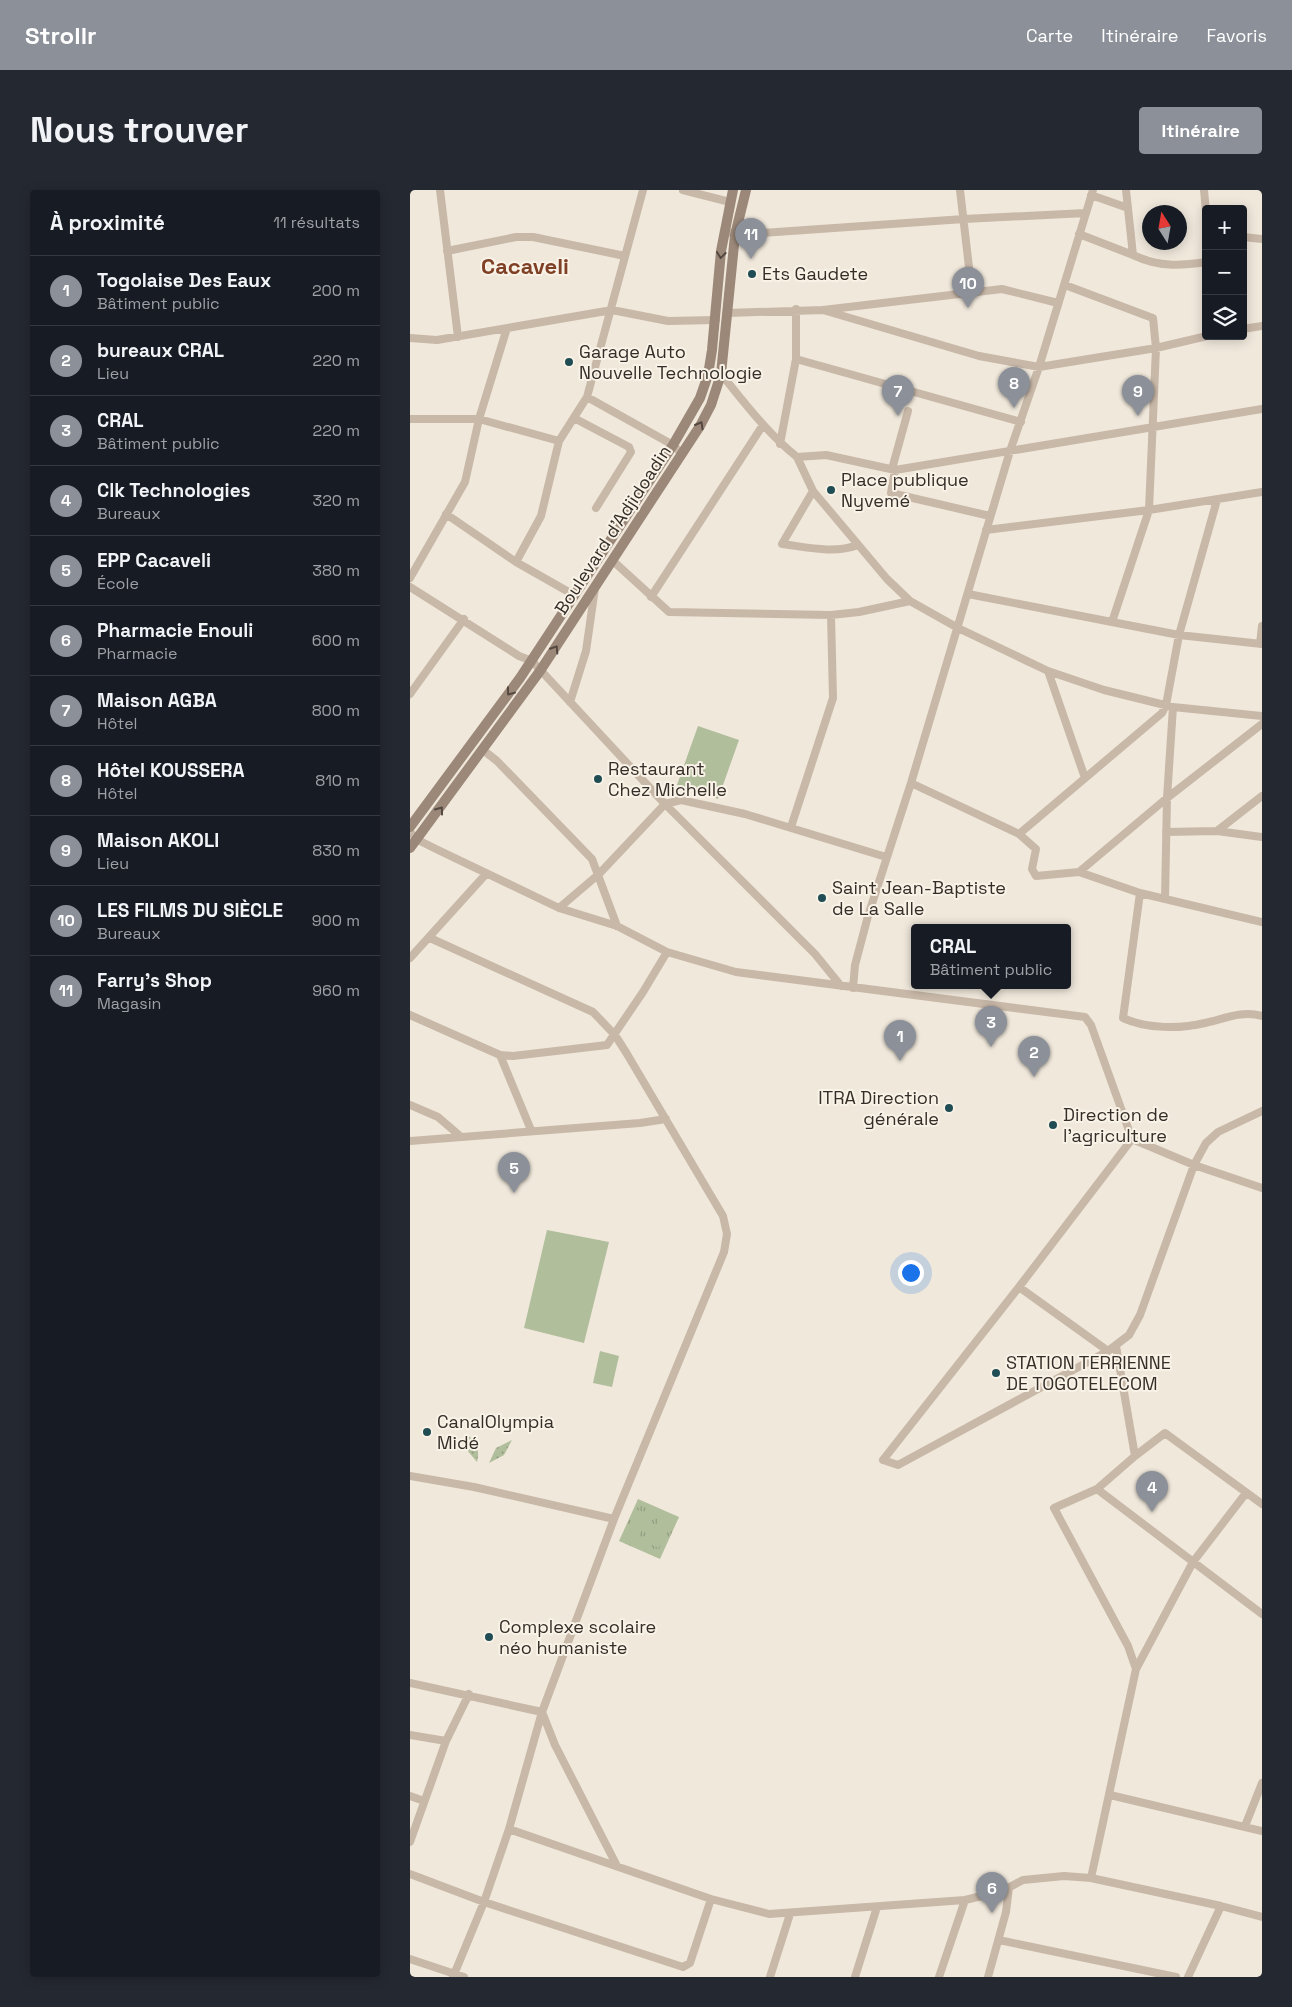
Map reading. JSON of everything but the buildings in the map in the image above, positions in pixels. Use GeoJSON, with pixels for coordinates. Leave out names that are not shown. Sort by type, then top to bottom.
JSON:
{"type":"FeatureCollection","features":[{"type":"Feature","properties":{"kind":"main road","name":"Boulevard d'Adjidoadin"},"geometry":{"type":"LineString","coordinates":[[410,826],[532,661],[673,445],[700,398],[708,375],[725,231],[733,190]]}},
{"type":"Feature","properties":{"kind":"main road","name":"Boulevard d'Adjidoadin"},"geometry":{"type":"LineString","coordinates":[[410,848],[418,840],[540,672],[682,454],[711,405],[722,374],[736,235],[746,190]]}},
{"type":"Feature","properties":{"kind":"main road"},"geometry":{"type":"LineString","coordinates":[[642,491],[651,501]]}},
{"type":"Feature","properties":{"kind":"street"},"geometry":{"type":"LineString","coordinates":[[440,190],[458,337]]}},
{"type":"Feature","properties":{"kind":"street"},"geometry":{"type":"LineString","coordinates":[[516,562],[541,516],[559,441],[587,397],[612,310],[642,190]]}},
{"type":"Feature","properties":{"kind":"street"},"geometry":{"type":"LineString","coordinates":[[683,190],[730,202]]}},
{"type":"Feature","properties":{"kind":"street"},"geometry":{"type":"LineString","coordinates":[[960,190],[972,293]]}},
{"type":"Feature","properties":{"kind":"street"},"geometry":{"type":"LineString","coordinates":[[1126,190],[1133,256]]}},
{"type":"Feature","properties":{"kind":"street"},"geometry":{"type":"LineString","coordinates":[[1204,190],[1205,205]]}},
{"type":"Feature","properties":{"kind":"street"},"geometry":{"type":"LineString","coordinates":[[853,988],[855,965],[886,857],[911,783],[990,516],[1065,285],[1092,193],[1128,208]]}},
{"type":"Feature","properties":{"kind":"street"},"geometry":{"type":"LineString","coordinates":[[725,231],[736,235],[964,219],[1086,213]]}},
{"type":"Feature","properties":{"kind":"street"},"geometry":{"type":"LineString","coordinates":[[1079,234],[1158,265],[1170,266],[1202,262]]}},
{"type":"Feature","properties":{"kind":"street"},"geometry":{"type":"LineString","coordinates":[[447,251],[516,237],[533,237],[625,256]]}},
{"type":"Feature","properties":{"kind":"street"},"geometry":{"type":"LineString","coordinates":[[1247,237],[1262,239]]}},
{"type":"Feature","properties":{"kind":"street"},"geometry":{"type":"LineString","coordinates":[[1065,285],[1152,318],[1156,348],[1149,510],[1112,622]]}},
{"type":"Feature","properties":{"kind":"street"},"geometry":{"type":"LineString","coordinates":[[727,313],[796,309],[823,310],[1002,290],[1058,303]]}},
{"type":"Feature","properties":{"kind":"street"},"geometry":{"type":"LineString","coordinates":[[780,444],[796,359],[796,309]]}},
{"type":"Feature","properties":{"kind":"street"},"geometry":{"type":"LineString","coordinates":[[410,338],[437,340],[612,310],[668,321],[716,320]]}},
{"type":"Feature","properties":{"kind":"street"},"geometry":{"type":"LineString","coordinates":[[823,310],[979,356],[1039,367],[1156,348],[1202,337]]}},
{"type":"Feature","properties":{"kind":"street"},"geometry":{"type":"LineString","coordinates":[[1247,328],[1262,326]]}},
{"type":"Feature","properties":{"kind":"street"},"geometry":{"type":"LineString","coordinates":[[410,578],[465,482],[479,419],[508,328]]}},
{"type":"Feature","properties":{"kind":"street"},"geometry":{"type":"LineString","coordinates":[[796,359],[1020,422]]}},
{"type":"Feature","properties":{"kind":"street"},"geometry":{"type":"LineString","coordinates":[[722,374],[780,444],[797,457],[812,490],[887,579],[910,601],[958,628],[1048,670],[1104,690],[1170,706],[1262,716]]}},
{"type":"Feature","properties":{"kind":"street"},"geometry":{"type":"LineString","coordinates":[[587,397],[673,445],[682,454]]}},
{"type":"Feature","properties":{"kind":"street"},"geometry":{"type":"LineString","coordinates":[[797,457],[826,455],[894,470],[1262,409]]}},
{"type":"Feature","properties":{"kind":"street"},"geometry":{"type":"LineString","coordinates":[[908,411],[894,470],[891,493],[990,516]]}},
{"type":"Feature","properties":{"kind":"street"},"geometry":{"type":"LineString","coordinates":[[574,418],[629,447],[631,452],[596,508]]}},
{"type":"Feature","properties":{"kind":"street"},"geometry":{"type":"LineString","coordinates":[[410,419],[479,419],[559,441]]}},
{"type":"Feature","properties":{"kind":"street"},"geometry":{"type":"LineString","coordinates":[[651,597],[763,425]]}},
{"type":"Feature","properties":{"kind":"street"},"geometry":{"type":"LineString","coordinates":[[812,490],[782,544],[825,549],[850,548],[858,545]]}},
{"type":"Feature","properties":{"kind":"street"},"geometry":{"type":"LineString","coordinates":[[986,530],[1149,510],[1262,492]]}},
{"type":"Feature","properties":{"kind":"street"},"geometry":{"type":"LineString","coordinates":[[1165,899],[1170,706],[1179,635],[1217,500]]}},
{"type":"Feature","properties":{"kind":"street"},"geometry":{"type":"LineString","coordinates":[[446,514],[516,562],[574,595]]}},
{"type":"Feature","properties":{"kind":"street"},"geometry":{"type":"LineString","coordinates":[[612,560],[666,611],[673,613],[830,615],[860,612],[910,601]]}},
{"type":"Feature","properties":{"kind":"street"},"geometry":{"type":"LineString","coordinates":[[410,586],[519,656],[532,661],[540,672],[665,804],[815,954],[841,986]]}},
{"type":"Feature","properties":{"kind":"street"},"geometry":{"type":"LineString","coordinates":[[570,702],[586,651],[595,586]]}},
{"type":"Feature","properties":{"kind":"street"},"geometry":{"type":"LineString","coordinates":[[968,594],[1179,635],[1261,644],[1262,626]]}},
{"type":"Feature","properties":{"kind":"street"},"geometry":{"type":"LineString","coordinates":[[791,827],[833,698],[830,615]]}},
{"type":"Feature","properties":{"kind":"street"},"geometry":{"type":"LineString","coordinates":[[410,694],[464,619]]}},
{"type":"Feature","properties":{"kind":"street"},"geometry":{"type":"LineString","coordinates":[[1048,670],[1086,778]]}},
{"type":"Feature","properties":{"kind":"street"},"geometry":{"type":"LineString","coordinates":[[1019,834],[1170,706]]}},
{"type":"Feature","properties":{"kind":"street"},"geometry":{"type":"LineString","coordinates":[[1079,872],[1167,798],[1262,724]]}},
{"type":"Feature","properties":{"kind":"street"},"geometry":{"type":"LineString","coordinates":[[483,750],[497,761],[592,859],[617,926]]}},
{"type":"Feature","properties":{"kind":"street"},"geometry":{"type":"LineString","coordinates":[[911,783],[1019,834],[1036,849],[1032,869],[1036,876],[1079,872],[1140,893],[1262,922]]}},
{"type":"Feature","properties":{"kind":"street"},"geometry":{"type":"LineString","coordinates":[[1217,831],[1262,796]]}},
{"type":"Feature","properties":{"kind":"street"},"geometry":{"type":"LineString","coordinates":[[559,908],[599,874],[665,804],[686,800],[791,827],[886,857]]}},
{"type":"Feature","properties":{"kind":"street"},"geometry":{"type":"LineString","coordinates":[[1166,832],[1217,831],[1262,837]]}},
{"type":"Feature","properties":{"kind":"street"},"geometry":{"type":"LineString","coordinates":[[410,832],[418,840],[559,908],[617,926],[667,952],[736,972],[1085,1017],[1091,1024],[1132,1138],[1194,1165],[1262,1188]]}},
{"type":"Feature","properties":{"kind":"street"},"geometry":{"type":"LineString","coordinates":[[410,958],[486,874]]}},
{"type":"Feature","properties":{"kind":"street"},"geometry":{"type":"LineString","coordinates":[[1140,893],[1123,1018],[1151,1026],[1193,1026],[1245,1013],[1262,1016]]}},
{"type":"Feature","properties":{"kind":"street"},"geometry":{"type":"LineString","coordinates":[[430,938],[593,1012],[615,1035],[666,1119],[723,1216],[727,1234],[724,1252],[614,1519],[542,1712],[509,1829],[484,1902],[454,1975]]}},
{"type":"Feature","properties":{"kind":"street"},"geometry":{"type":"LineString","coordinates":[[410,1015],[500,1055],[513,1056],[598,1047],[607,1044],[615,1035],[667,952]]}},
{"type":"Feature","properties":{"kind":"street"},"geometry":{"type":"LineString","coordinates":[[500,1055],[532,1130]]}},
{"type":"Feature","properties":{"kind":"street"},"geometry":{"type":"LineString","coordinates":[[410,1105],[438,1117],[460,1136]]}},
{"type":"Feature","properties":{"kind":"street"},"geometry":{"type":"LineString","coordinates":[[1132,1138],[1019,1287],[882,1460],[898,1465],[1108,1351],[1129,1335],[1140,1315],[1194,1165],[1206,1143],[1218,1132],[1262,1111]]}},
{"type":"Feature","properties":{"kind":"street"},"geometry":{"type":"LineString","coordinates":[[410,1141],[640,1123],[666,1119]]}},
{"type":"Feature","properties":{"kind":"street"},"geometry":{"type":"LineString","coordinates":[[1019,1287],[1108,1351]]}},
{"type":"Feature","properties":{"kind":"street"},"geometry":{"type":"LineString","coordinates":[[1116,1346],[1135,1456]]}},
{"type":"Feature","properties":{"kind":"street"},"geometry":{"type":"LineString","coordinates":[[1136,1669],[1128,1646],[1054,1508],[1097,1489],[1161,1434],[1168,1434],[1262,1504]]}},
{"type":"Feature","properties":{"kind":"street"},"geometry":{"type":"LineString","coordinates":[[410,1476],[474,1487],[614,1519]]}},
{"type":"Feature","properties":{"kind":"street"},"geometry":{"type":"LineString","coordinates":[[1097,1489],[1262,1614]]}},
{"type":"Feature","properties":{"kind":"street"},"geometry":{"type":"LineString","coordinates":[[1091,1878],[1136,1669],[1193,1562],[1246,1493]]}},
{"type":"Feature","properties":{"kind":"street"},"geometry":{"type":"LineString","coordinates":[[410,1683],[468,1694],[542,1712]]}},
{"type":"Feature","properties":{"kind":"street"},"geometry":{"type":"LineString","coordinates":[[410,1842],[446,1741],[468,1694]]}},
{"type":"Feature","properties":{"kind":"street"},"geometry":{"type":"LineString","coordinates":[[542,1712],[555,1745],[617,1866]]}},
{"type":"Feature","properties":{"kind":"street"},"geometry":{"type":"LineString","coordinates":[[410,1735],[446,1741]]}},
{"type":"Feature","properties":{"kind":"street"},"geometry":{"type":"LineString","coordinates":[[1245,1826],[1262,1783]]}},
{"type":"Feature","properties":{"kind":"street"},"geometry":{"type":"LineString","coordinates":[[1110,1795],[1262,1831]]}},
{"type":"Feature","properties":{"kind":"street"},"geometry":{"type":"LineString","coordinates":[[410,1796],[424,1801]]}},
{"type":"Feature","properties":{"kind":"street"},"geometry":{"type":"LineString","coordinates":[[509,1829],[711,1899],[756,1912],[790,1914],[965,1900],[1009,1887],[1023,1880],[1038,1877],[1064,1876],[1091,1878],[1262,1917]]}},
{"type":"Feature","properties":{"kind":"street"},"geometry":{"type":"LineString","coordinates":[[410,1874],[484,1902],[682,1967],[690,1963],[711,1899]]}},
{"type":"Feature","properties":{"kind":"street"},"geometry":{"type":"LineString","coordinates":[[988,1977],[999,1940],[1009,1887]]}},
{"type":"Feature","properties":{"kind":"street"},"geometry":{"type":"LineString","coordinates":[[939,1977],[965,1900]]}},
{"type":"Feature","properties":{"kind":"street"},"geometry":{"type":"LineString","coordinates":[[1188,1977],[1220,1906]]}},
{"type":"Feature","properties":{"kind":"street"},"geometry":{"type":"LineString","coordinates":[[855,1977],[877,1907]]}},
{"type":"Feature","properties":{"kind":"street"},"geometry":{"type":"LineString","coordinates":[[770,1977],[790,1914]]}},
{"type":"Feature","properties":{"kind":"street"},"geometry":{"type":"LineString","coordinates":[[999,1940],[1176,1977]]}},
{"type":"Feature","properties":{"kind":"street"},"geometry":{"type":"LineString","coordinates":[[410,1959],[464,1977]]}},
{"type":"Feature","properties":{"kind":"green space"},"geometry":{"type":"Polygon","coordinates":[[[698,726],[739,740],[718,799],[677,785],[698,726]]]}},
{"type":"Feature","properties":{"kind":"green space"},"geometry":{"type":"Polygon","coordinates":[[[547,1230],[609,1242],[584,1343],[524,1328],[547,1230]]]}},
{"type":"Feature","properties":{"kind":"green space"},"geometry":{"type":"Polygon","coordinates":[[[600,1351],[619,1356],[612,1387],[593,1383],[600,1351]]]}},
{"type":"Feature","properties":{"kind":"green space"},"geometry":{"type":"Polygon","coordinates":[[[466,1434],[477,1446],[477,1462],[467,1450],[466,1434]]]}},
{"type":"Feature","properties":{"kind":"green space"},"geometry":{"type":"Polygon","coordinates":[[[512,1440],[504,1455],[489,1463],[496,1448],[512,1440]]]}},
{"type":"Feature","properties":{"kind":"green space"},"geometry":{"type":"Polygon","coordinates":[[[638,1499],[679,1517],[660,1559],[619,1541],[638,1499]]]}},
{"type":"Feature","properties":{"kind":"green space"},"geometry":{"type":"Polygon","coordinates":[[[638,1510],[649,1515],[638,1538],[627,1533],[638,1510]]]}},
{"type":"Feature","properties":{"kind":"green space"},"geometry":{"type":"Polygon","coordinates":[[[659,1519],[670,1524],[659,1548],[648,1543],[659,1519]]]}},
{"type":"Feature","properties":{"kind":"place","name":"Farry's Shop"},"geometry":{"type":"Point","coordinates":[751,259]}},
{"type":"Feature","properties":{"kind":"place","name":"Ets Gaudete"},"geometry":{"type":"Point","coordinates":[752,274]}},
{"type":"Feature","properties":{"kind":"place","name":"LES FILMS DU SIÈCLE"},"geometry":{"type":"Point","coordinates":[968,308]}},
{"type":"Feature","properties":{"kind":"place","name":"Garage Auto Nouvelle Technologie"},"geometry":{"type":"Point","coordinates":[569,362]}},
{"type":"Feature","properties":{"kind":"place","name":"Hôtel KOUSSERA"},"geometry":{"type":"Point","coordinates":[1014,408]}},
{"type":"Feature","properties":{"kind":"place","name":"Maison AGBA"},"geometry":{"type":"Point","coordinates":[898,416]}},
{"type":"Feature","properties":{"kind":"place","name":"Maison AKOLI"},"geometry":{"type":"Point","coordinates":[1138,416]}},
{"type":"Feature","properties":{"kind":"place","name":"Place publique Nyvemé"},"geometry":{"type":"Point","coordinates":[831,490]}},
{"type":"Feature","properties":{"kind":"place","name":"Restaurant Chez Michelle"},"geometry":{"type":"Point","coordinates":[598,779]}},
{"type":"Feature","properties":{"kind":"place","name":"Saint Jean-Baptiste de La Salle"},"geometry":{"type":"Point","coordinates":[822,898]}},
{"type":"Feature","properties":{"kind":"place","name":"CRAL"},"geometry":{"type":"Point","coordinates":[991,1047]}},
{"type":"Feature","properties":{"kind":"place","name":"Togolaise Des Eaux"},"geometry":{"type":"Point","coordinates":[900,1061]}},
{"type":"Feature","properties":{"kind":"place","name":"bureaux CRAL"},"geometry":{"type":"Point","coordinates":[1034,1077]}},
{"type":"Feature","properties":{"kind":"place","name":"ITRA Direction générale"},"geometry":{"type":"Point","coordinates":[949,1108]}},
{"type":"Feature","properties":{"kind":"place","name":"Direction de l'agriculture"},"geometry":{"type":"Point","coordinates":[1053,1125]}},
{"type":"Feature","properties":{"kind":"place","name":"EPP Cacaveli"},"geometry":{"type":"Point","coordinates":[514,1193]}},
{"type":"Feature","properties":{"kind":"place","name":"STATION TERRIENNE DE TOGOTELECOM"},"geometry":{"type":"Point","coordinates":[996,1373]}},
{"type":"Feature","properties":{"kind":"place","name":"CanalOlympia Midé"},"geometry":{"type":"Point","coordinates":[427,1432]}},
{"type":"Feature","properties":{"kind":"place","name":"Clk Technologies"},"geometry":{"type":"Point","coordinates":[1152,1512]}},
{"type":"Feature","properties":{"kind":"place","name":"Complexe scolaire néo humaniste"},"geometry":{"type":"Point","coordinates":[489,1637]}},
{"type":"Feature","properties":{"kind":"place","name":"Pharmacie Enouli"},"geometry":{"type":"Point","coordinates":[992,1913]}},
{"type":"Feature","properties":{"kind":"district","name":"Cacaveli"},"geometry":{"type":"Point","coordinates":[525,266]}}]}
